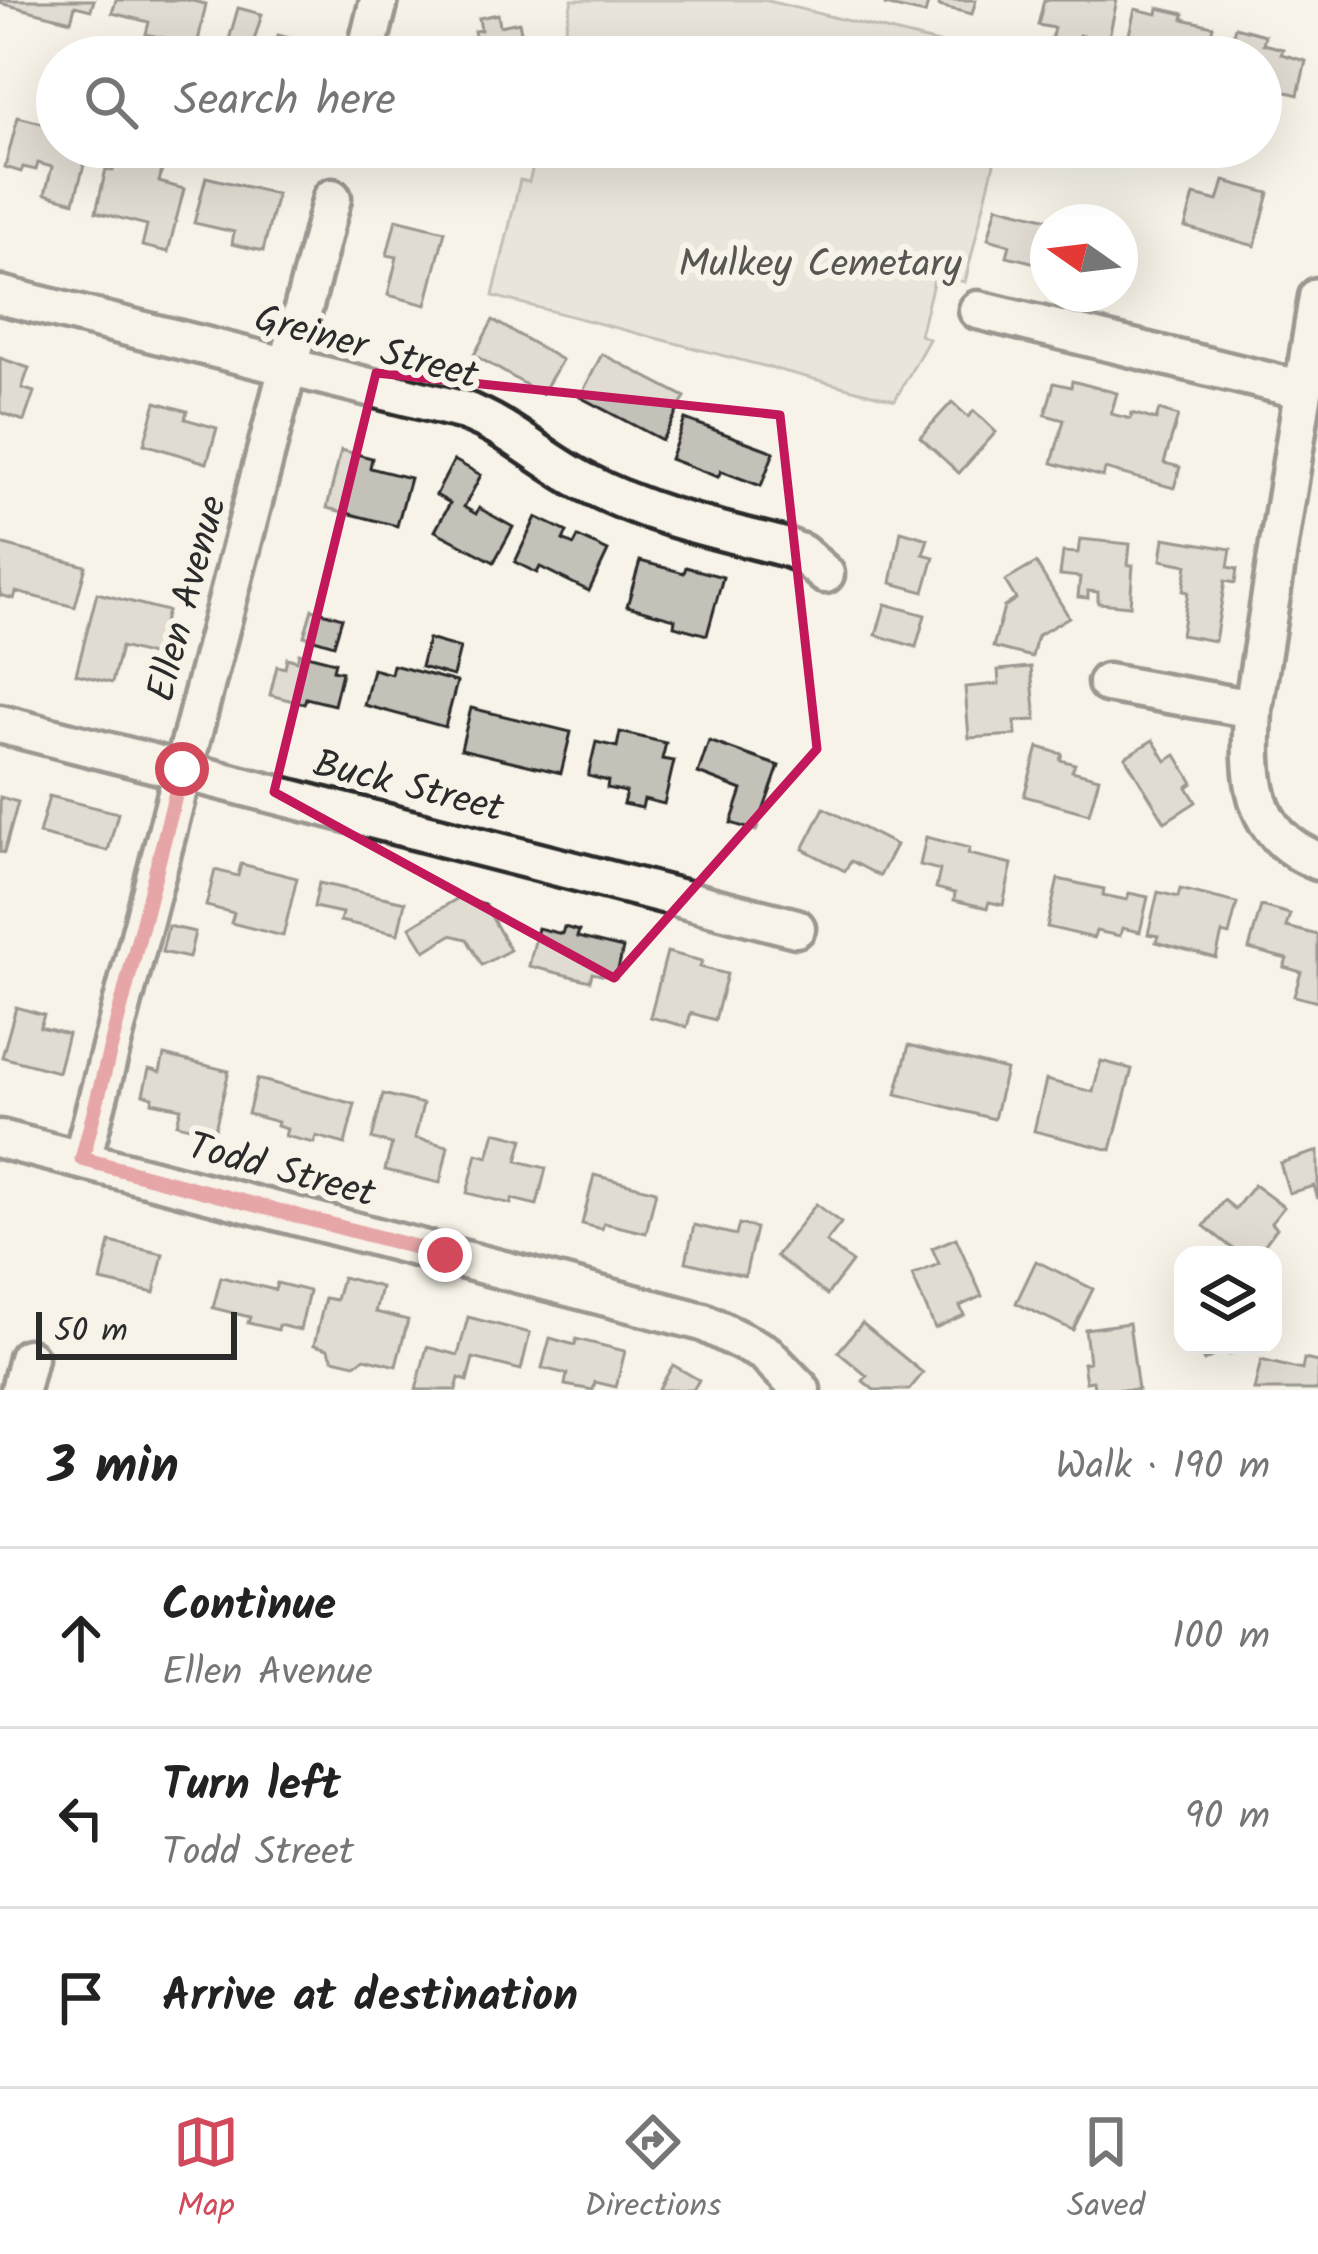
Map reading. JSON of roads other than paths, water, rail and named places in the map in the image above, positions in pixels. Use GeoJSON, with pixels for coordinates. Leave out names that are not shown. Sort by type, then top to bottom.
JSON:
{"type":"FeatureCollection","features":[{"type":"Feature","properties":{"kind":"street"},"geometry":{"type":"LineString","coordinates":[[370,36],[379,0]]}},
{"type":"Feature","properties":{"kind":"street","name":"Ellen Avenue"},"geometry":{"type":"LineString","coordinates":[[82,1159],[332,198]]}},
{"type":"Feature","properties":{"kind":"street","name":"Greiner Street"},"geometry":{"type":"LineString","coordinates":[[0,295],[481,417],[620,500],[680,521],[788,548],[825,574]]}},
{"type":"Feature","properties":{"kind":"street"},"geometry":{"type":"LineString","coordinates":[[1318,297],[1253,709],[1257,834],[1318,860]]}},
{"type":"Feature","properties":{"kind":"street"},"geometry":{"type":"LineString","coordinates":[[978,310],[1303,390]]}},
{"type":"Feature","properties":{"kind":"street"},"geometry":{"type":"LineString","coordinates":[[1107,683],[1253,709]]}},
{"type":"Feature","properties":{"kind":"street","name":"Buck Street"},"geometry":{"type":"LineString","coordinates":[[0,724],[796,928]]}},
{"type":"Feature","properties":{"kind":"street","name":"Todd Street"},"geometry":{"type":"LineString","coordinates":[[0,1139],[703,1322],[765,1353],[801,1390]]}},
{"type":"Feature","properties":{"kind":"park label","name":"Mulkey Cemetary"},"geometry":{"type":"Point","coordinates":[820,262]}}]}
